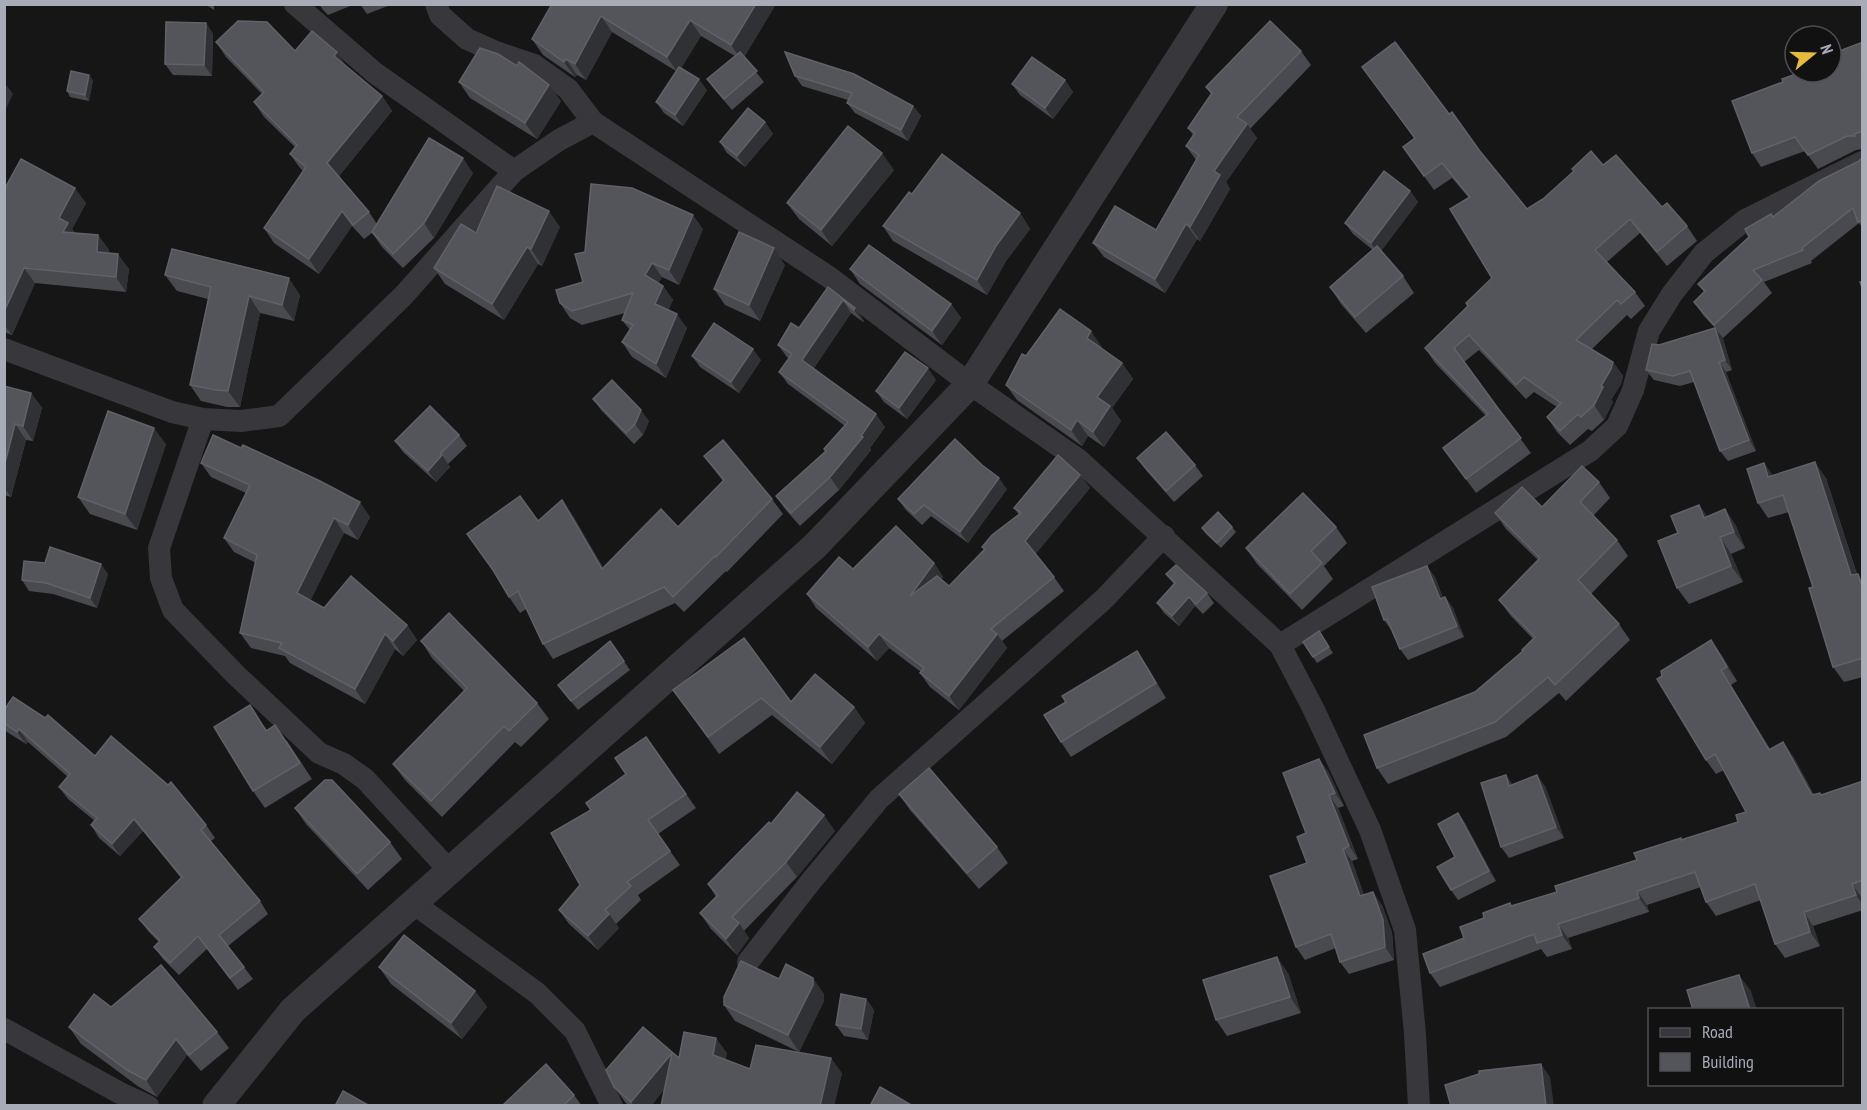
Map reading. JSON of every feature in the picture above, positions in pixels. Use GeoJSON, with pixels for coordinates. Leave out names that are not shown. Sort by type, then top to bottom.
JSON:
{"type":"FeatureCollection","features":[{"type":"Feature","properties":{"kind":"street"},"geometry":{"type":"LineString","coordinates":[[295,4],[375,73],[514,171]]}},
{"type":"Feature","properties":{"kind":"street"},"geometry":{"type":"LineString","coordinates":[[436,4],[441,15],[467,39],[534,66],[568,89],[593,122],[828,277],[970,384],[1079,460],[1280,645],[1313,708],[1370,830],[1405,930],[1419,1106]]}},
{"type":"Feature","properties":{"kind":"street"},"geometry":{"type":"LineString","coordinates":[[216,1106],[292,1011],[815,546],[970,384],[1214,4]]}},
{"type":"Feature","properties":{"kind":"street"},"geometry":{"type":"LineString","coordinates":[[4,349],[172,412],[203,419],[241,421],[279,416],[404,295],[514,171],[560,140],[593,122]]}},
{"type":"Feature","properties":{"kind":"street"},"geometry":{"type":"LineString","coordinates":[[1280,645],[1590,451],[1617,426],[1633,390],[1649,331],[1672,294],[1704,253],[1744,220],[1863,162]]}},
{"type":"Feature","properties":{"kind":"street"},"geometry":{"type":"LineString","coordinates":[[203,419],[159,549],[161,578],[173,610],[236,675],[319,753],[344,764],[365,779],[449,870]]}},
{"type":"Feature","properties":{"kind":"street"},"geometry":{"type":"LineString","coordinates":[[748,962],[879,799],[1103,600],[1164,536]]}},
{"type":"Feature","properties":{"kind":"street"},"geometry":{"type":"LineString","coordinates":[[413,903],[537,993],[575,1031],[612,1106]]}},
{"type":"Feature","properties":{"kind":"street"},"geometry":{"type":"LineString","coordinates":[[4,1029],[148,1106]]}},
{"type":"Feature","properties":{"kind":"building"},"geometry":{"type":"Polygon","coordinates":[[[552,4],[756,4],[731,45],[690,20],[667,57],[601,16],[575,64],[566,59],[564,62],[532,39],[552,4]]]}},
{"type":"Feature","properties":{"kind":"building"},"geometry":{"type":"Polygon","coordinates":[[[238,21],[267,22],[295,51],[312,31],[337,52],[334,56],[382,96],[327,163],[369,212],[353,225],[342,211],[309,259],[264,228],[306,167],[290,154],[297,145],[254,102],[264,92],[216,42],[238,21]]]}},
{"type":"Feature","properties":{"kind":"building"},"geometry":{"type":"Polygon","coordinates":[[[1270,21],[1301,51],[1237,117],[1247,124],[1214,171],[1220,175],[1190,227],[1186,224],[1155,279],[1093,243],[1115,206],[1156,230],[1199,155],[1186,146],[1195,133],[1188,128],[1212,93],[1206,87],[1270,21]]]}},
{"type":"Feature","properties":{"kind":"building"},"geometry":{"type":"Polygon","coordinates":[[[166,22],[206,23],[204,65],[165,64],[166,22]]]}},
{"type":"Feature","properties":{"kind":"building"},"geometry":{"type":"Polygon","coordinates":[[[1395,42],[1449,114],[1452,112],[1479,150],[1527,209],[1543,199],[1574,171],[1572,169],[1591,151],[1603,165],[1616,155],[1662,207],[1667,203],[1687,226],[1657,252],[1630,219],[1595,250],[1635,292],[1621,304],[1617,300],[1576,340],[1613,362],[1594,405],[1581,417],[1578,414],[1560,431],[1547,417],[1561,403],[1524,377],[1516,385],[1469,335],[1454,348],[1521,438],[1466,479],[1443,448],[1488,414],[1425,348],[1468,306],[1466,303],[1492,278],[1450,209],[1470,197],[1442,163],[1424,176],[1403,147],[1415,138],[1362,67],[1395,42]]]}},
{"type":"Feature","properties":{"kind":"building"},"geometry":{"type":"Polygon","coordinates":[[[1863,42],[1863,80],[1861,80],[1863,83],[1863,131],[1854,134],[1855,136],[1847,136],[1808,155],[1795,137],[1752,153],[1732,101],[1783,82],[1783,84],[1843,84],[1843,50],[1863,42]]]}},
{"type":"Feature","properties":{"kind":"building"},"geometry":{"type":"Polygon","coordinates":[[[480,48],[498,54],[517,66],[519,62],[549,85],[525,123],[459,82],[480,48]]]}},
{"type":"Feature","properties":{"kind":"building"},"geometry":{"type":"Polygon","coordinates":[[[740,52],[757,71],[724,99],[707,79],[740,52]]]}},
{"type":"Feature","properties":{"kind":"building"},"geometry":{"type":"Polygon","coordinates":[[[785,52],[854,74],[913,106],[901,130],[847,103],[852,93],[795,76],[785,52]]]}},
{"type":"Feature","properties":{"kind":"building"},"geometry":{"type":"Polygon","coordinates":[[[1032,57],[1065,80],[1045,108],[1012,84],[1032,57]]]}},
{"type":"Feature","properties":{"kind":"building"},"geometry":{"type":"Polygon","coordinates":[[[679,67],[699,79],[675,115],[656,102],[679,67]]]}},
{"type":"Feature","properties":{"kind":"building"},"geometry":{"type":"Polygon","coordinates":[[[71,71],[89,75],[85,95],[67,91],[71,71]]]}},
{"type":"Feature","properties":{"kind":"building"},"geometry":{"type":"Polygon","coordinates":[[[748,108],[765,122],[737,156],[720,142],[748,108]]]}},
{"type":"Feature","properties":{"kind":"building"},"geometry":{"type":"Polygon","coordinates":[[[848,126],[882,153],[821,230],[787,203],[848,126]]]}},
{"type":"Feature","properties":{"kind":"building"},"geometry":{"type":"Polygon","coordinates":[[[429,138],[463,158],[424,223],[393,254],[372,232],[429,138]]]}},
{"type":"Feature","properties":{"kind":"building"},"geometry":{"type":"Polygon","coordinates":[[[942,154],[1020,213],[996,246],[977,280],[883,226],[909,192],[912,194],[942,154]]]}},
{"type":"Feature","properties":{"kind":"building"},"geometry":{"type":"Polygon","coordinates":[[[1863,157],[1863,220],[1858,222],[1853,208],[1802,248],[1803,250],[1753,270],[1762,280],[1714,325],[1694,302],[1705,291],[1698,284],[1749,237],[1745,229],[1771,214],[1773,217],[1819,181],[1863,157]]]}},
{"type":"Feature","properties":{"kind":"building"},"geometry":{"type":"Polygon","coordinates":[[[21,159],[75,188],[59,218],[68,223],[63,232],[98,235],[97,252],[118,254],[116,277],[24,268],[4,312],[4,190],[21,159]]]}},
{"type":"Feature","properties":{"kind":"building"},"geometry":{"type":"Polygon","coordinates":[[[1384,171],[1410,191],[1371,243],[1345,223],[1384,171]]]}},
{"type":"Feature","properties":{"kind":"building"},"geometry":{"type":"Polygon","coordinates":[[[591,184],[632,188],[693,215],[669,270],[652,263],[645,275],[663,286],[655,304],[677,314],[656,364],[622,342],[633,325],[622,320],[633,293],[572,311],[560,303],[556,290],[583,282],[575,254],[585,252],[591,184]]]}},
{"type":"Feature","properties":{"kind":"building"},"geometry":{"type":"Polygon","coordinates":[[[497,186],[549,211],[531,249],[527,247],[492,304],[434,268],[461,224],[476,233],[497,186]]]}},
{"type":"Feature","properties":{"kind":"building"},"geometry":{"type":"Polygon","coordinates":[[[739,232],[774,248],[749,305],[714,289],[739,232]]]}},
{"type":"Feature","properties":{"kind":"building"},"geometry":{"type":"Polygon","coordinates":[[[869,245],[951,304],[932,331],[850,269],[869,245]]]}},
{"type":"Feature","properties":{"kind":"building"},"geometry":{"type":"Polygon","coordinates":[[[1377,246],[1403,276],[1355,317],[1330,287],[1377,246]]]}},
{"type":"Feature","properties":{"kind":"building"},"geometry":{"type":"Polygon","coordinates":[[[172,249],[289,278],[282,305],[249,296],[228,391],[190,385],[211,287],[165,275],[172,249]]]}},
{"type":"Feature","properties":{"kind":"building"},"geometry":{"type":"Polygon","coordinates":[[[828,287],[855,308],[854,310],[843,300],[802,360],[876,414],[861,436],[863,437],[830,477],[791,513],[776,496],[826,451],[824,449],[848,422],[779,372],[792,354],[778,345],[791,323],[799,328],[828,287]]]}},
{"type":"Feature","properties":{"kind":"building"},"geometry":{"type":"Polygon","coordinates":[[[1060,309],[1091,331],[1087,338],[1122,363],[1097,397],[1110,406],[1093,432],[1077,420],[1071,430],[1006,385],[1022,354],[1026,356],[1060,309]]]}},
{"type":"Feature","properties":{"kind":"building"},"geometry":{"type":"Polygon","coordinates":[[[714,323],[753,349],[731,382],[692,356],[714,323]]]}},
{"type":"Feature","properties":{"kind":"building"},"geometry":{"type":"Polygon","coordinates":[[[1715,328],[1725,360],[1719,362],[1749,440],[1720,451],[1690,371],[1673,376],[1646,370],[1652,344],[1659,345],[1715,328]]]}},
{"type":"Feature","properties":{"kind":"building"},"geometry":{"type":"Polygon","coordinates":[[[905,352],[928,368],[899,408],[876,391],[905,352]]]}},
{"type":"Feature","properties":{"kind":"building"},"geometry":{"type":"Polygon","coordinates":[[[612,380],[641,410],[635,424],[626,433],[593,399],[612,380]]]}},
{"type":"Feature","properties":{"kind":"building"},"geometry":{"type":"Polygon","coordinates":[[[4,386],[31,393],[23,426],[15,424],[4,467],[4,386]]]}},
{"type":"Feature","properties":{"kind":"building"},"geometry":{"type":"Polygon","coordinates":[[[430,406],[459,435],[440,454],[442,455],[428,471],[395,441],[430,406]]]}},
{"type":"Feature","properties":{"kind":"building"},"geometry":{"type":"Polygon","coordinates":[[[108,411],[154,428],[125,514],[78,497],[108,411]]]}},
{"type":"Feature","properties":{"kind":"building"},"geometry":{"type":"Polygon","coordinates":[[[1166,432],[1195,465],[1166,491],[1137,458],[1166,432]]]}},
{"type":"Feature","properties":{"kind":"building"},"geometry":{"type":"Polygon","coordinates":[[[213,435],[241,448],[243,445],[360,502],[348,525],[334,518],[297,593],[324,608],[351,576],[407,625],[393,641],[385,634],[355,689],[279,648],[282,643],[240,633],[257,555],[224,538],[250,485],[201,463],[213,435]]]}},
{"type":"Feature","properties":{"kind":"building"},"geometry":{"type":"Polygon","coordinates":[[[955,439],[999,478],[960,532],[924,505],[914,514],[898,499],[955,439]]]}},
{"type":"Feature","properties":{"kind":"building"},"geometry":{"type":"Polygon","coordinates":[[[723,440],[772,499],[716,557],[673,597],[664,587],[543,644],[518,591],[509,597],[467,534],[520,496],[538,521],[562,500],[602,569],[661,509],[678,527],[724,480],[704,456],[723,440]]]}},
{"type":"Feature","properties":{"kind":"building"},"geometry":{"type":"Polygon","coordinates":[[[1058,455],[1080,475],[1025,541],[1054,577],[991,629],[997,634],[949,696],[920,673],[924,668],[879,634],[868,647],[807,594],[839,557],[853,569],[896,526],[934,563],[910,596],[937,576],[949,586],[985,549],[982,547],[992,535],[1021,513],[1014,508],[1058,455]]]}},
{"type":"Feature","properties":{"kind":"building"},"geometry":{"type":"Polygon","coordinates":[[[1815,462],[1851,575],[1858,574],[1863,590],[1863,658],[1833,667],[1809,588],[1813,587],[1783,495],[1758,503],[1747,469],[1764,463],[1768,477],[1815,462]]]}},
{"type":"Feature","properties":{"kind":"building"},"geometry":{"type":"Polygon","coordinates":[[[1582,466],[1599,482],[1580,502],[1617,540],[1578,580],[1619,624],[1555,685],[1548,677],[1495,722],[1377,768],[1364,735],[1475,692],[1523,651],[1535,637],[1499,600],[1540,558],[1495,513],[1522,487],[1542,507],[1582,466]]]}},
{"type":"Feature","properties":{"kind":"building"},"geometry":{"type":"Polygon","coordinates":[[[1303,493],[1336,527],[1311,551],[1322,563],[1290,594],[1246,548],[1303,493]]]}},
{"type":"Feature","properties":{"kind":"building"},"geometry":{"type":"Polygon","coordinates":[[[1699,505],[1704,518],[1725,509],[1734,532],[1720,537],[1731,566],[1677,588],[1658,541],[1678,533],[1671,516],[1699,505]]]}},
{"type":"Feature","properties":{"kind":"building"},"geometry":{"type":"Polygon","coordinates":[[[1218,512],[1232,527],[1217,543],[1202,528],[1218,512]]]}},
{"type":"Feature","properties":{"kind":"building"},"geometry":{"type":"Polygon","coordinates":[[[50,547],[101,564],[90,598],[46,583],[22,580],[24,561],[45,563],[50,547]]]}},
{"type":"Feature","properties":{"kind":"building"},"geometry":{"type":"Polygon","coordinates":[[[1176,565],[1207,593],[1196,604],[1189,597],[1172,616],[1157,603],[1175,583],[1166,574],[1176,565]]]}},
{"type":"Feature","properties":{"kind":"building"},"geometry":{"type":"Polygon","coordinates":[[[1427,566],[1440,599],[1445,597],[1457,626],[1400,649],[1387,619],[1384,620],[1372,587],[1427,566]]]}},
{"type":"Feature","properties":{"kind":"building"},"geometry":{"type":"Polygon","coordinates":[[[449,613],[537,703],[509,731],[504,726],[431,801],[393,764],[467,688],[421,641],[449,613]]]}},
{"type":"Feature","properties":{"kind":"building"},"geometry":{"type":"Polygon","coordinates":[[[1319,631],[1329,647],[1313,657],[1303,642],[1319,631]]]}},
{"type":"Feature","properties":{"kind":"building"},"geometry":{"type":"Polygon","coordinates":[[[744,638],[791,702],[815,674],[854,707],[820,747],[761,698],[708,737],[673,690],[744,638]]]}},
{"type":"Feature","properties":{"kind":"building"},"geometry":{"type":"Polygon","coordinates":[[[1711,640],[1727,667],[1721,670],[1769,750],[1783,742],[1812,795],[1820,793],[1821,795],[1863,781],[1863,880],[1852,884],[1856,895],[1804,912],[1810,932],[1775,944],[1755,884],[1706,902],[1695,872],[1637,891],[1639,898],[1558,924],[1562,935],[1537,943],[1534,934],[1430,973],[1423,954],[1464,938],[1460,927],[1484,918],[1483,913],[1510,903],[1511,906],[1557,892],[1555,886],[1637,860],[1634,853],[1738,822],[1736,815],[1746,812],[1715,754],[1706,760],[1657,679],[1662,676],[1661,671],[1711,640]]]}},
{"type":"Feature","properties":{"kind":"building"},"geometry":{"type":"Polygon","coordinates":[[[610,641],[624,661],[571,701],[558,685],[610,641]]]}},
{"type":"Feature","properties":{"kind":"building"},"geometry":{"type":"Polygon","coordinates":[[[1137,651],[1156,683],[1061,742],[1044,715],[1066,702],[1062,696],[1137,651]]]}},
{"type":"Feature","properties":{"kind":"building"},"geometry":{"type":"Polygon","coordinates":[[[13,697],[45,718],[48,715],[95,756],[111,736],[168,785],[171,782],[206,825],[201,830],[260,901],[219,935],[244,967],[230,978],[198,936],[170,963],[154,947],[160,941],[139,919],[182,877],[134,819],[112,844],[91,825],[97,818],[59,787],[70,774],[19,729],[17,732],[4,723],[4,710],[13,697]]]}},
{"type":"Feature","properties":{"kind":"building"},"geometry":{"type":"Polygon","coordinates":[[[250,705],[266,731],[275,725],[300,763],[253,791],[214,727],[250,705]]]}},
{"type":"Feature","properties":{"kind":"building"},"geometry":{"type":"Polygon","coordinates":[[[646,737],[686,794],[648,820],[670,851],[627,882],[631,886],[605,910],[609,914],[588,936],[559,910],[580,885],[551,833],[591,810],[586,803],[626,774],[615,758],[646,737]]]}},
{"type":"Feature","properties":{"kind":"building"},"geometry":{"type":"Polygon","coordinates":[[[1319,759],[1335,793],[1329,795],[1349,846],[1343,849],[1360,896],[1373,892],[1383,920],[1385,947],[1340,962],[1331,934],[1296,947],[1270,876],[1307,863],[1297,837],[1306,833],[1283,773],[1319,759]]]}},
{"type":"Feature","properties":{"kind":"building"},"geometry":{"type":"Polygon","coordinates":[[[929,768],[997,847],[967,873],[899,794],[929,768]]]}},
{"type":"Feature","properties":{"kind":"building"},"geometry":{"type":"Polygon","coordinates":[[[1506,775],[1509,786],[1537,775],[1556,827],[1501,847],[1481,783],[1506,775]]]}},
{"type":"Feature","properties":{"kind":"building"},"geometry":{"type":"Polygon","coordinates":[[[325,780],[332,780],[390,842],[357,874],[295,808],[325,780]]]}},
{"type":"Feature","properties":{"kind":"building"},"geometry":{"type":"Polygon","coordinates":[[[797,792],[824,815],[786,862],[732,917],[739,923],[726,939],[700,913],[718,895],[708,884],[769,822],[771,824],[797,792]]]}},
{"type":"Feature","properties":{"kind":"building"},"geometry":{"type":"Polygon","coordinates":[[[1458,813],[1489,871],[1451,890],[1437,867],[1455,857],[1438,824],[1458,813]]]}},
{"type":"Feature","properties":{"kind":"building"},"geometry":{"type":"Polygon","coordinates":[[[404,935],[475,991],[451,1023],[379,967],[404,935]]]}},
{"type":"Feature","properties":{"kind":"building"},"geometry":{"type":"Polygon","coordinates":[[[1277,957],[1290,997],[1216,1020],[1203,980],[1277,957]]]}},
{"type":"Feature","properties":{"kind":"building"},"geometry":{"type":"Polygon","coordinates":[[[741,961],[779,979],[786,964],[813,978],[813,985],[788,1035],[724,1005],[724,997],[741,961]]]}},
{"type":"Feature","properties":{"kind":"building"},"geometry":{"type":"Polygon","coordinates":[[[161,965],[217,1032],[189,1055],[176,1039],[146,1080],[127,1070],[69,1027],[94,994],[111,1007],[161,965]]]}},
{"type":"Feature","properties":{"kind":"building"},"geometry":{"type":"Polygon","coordinates":[[[1739,975],[1749,1008],[1692,1008],[1687,990],[1739,975]]]}},
{"type":"Feature","properties":{"kind":"building"},"geometry":{"type":"Polygon","coordinates":[[[841,994],[866,999],[861,1029],[836,1025],[841,994]]]}},
{"type":"Feature","properties":{"kind":"building"},"geometry":{"type":"Polygon","coordinates":[[[643,1027],[679,1058],[684,1032],[716,1038],[713,1055],[750,1069],[756,1045],[831,1058],[820,1106],[661,1106],[672,1053],[631,1102],[614,1087],[606,1070],[643,1027]]]}},
{"type":"Feature","properties":{"kind":"building"},"geometry":{"type":"Polygon","coordinates":[[[546,1064],[574,1095],[563,1106],[503,1105],[546,1064]]]}},
{"type":"Feature","properties":{"kind":"building"},"geometry":{"type":"Polygon","coordinates":[[[1541,1064],[1546,1106],[1451,1106],[1445,1085],[1479,1074],[1479,1071],[1541,1064]]]}},
{"type":"Feature","properties":{"kind":"building"},"geometry":{"type":"Polygon","coordinates":[[[880,1087],[913,1106],[870,1106],[880,1087]]]}},
{"type":"Feature","properties":{"kind":"building"},"geometry":{"type":"Polygon","coordinates":[[[343,1091],[370,1106],[335,1106],[343,1091]]]}}]}
